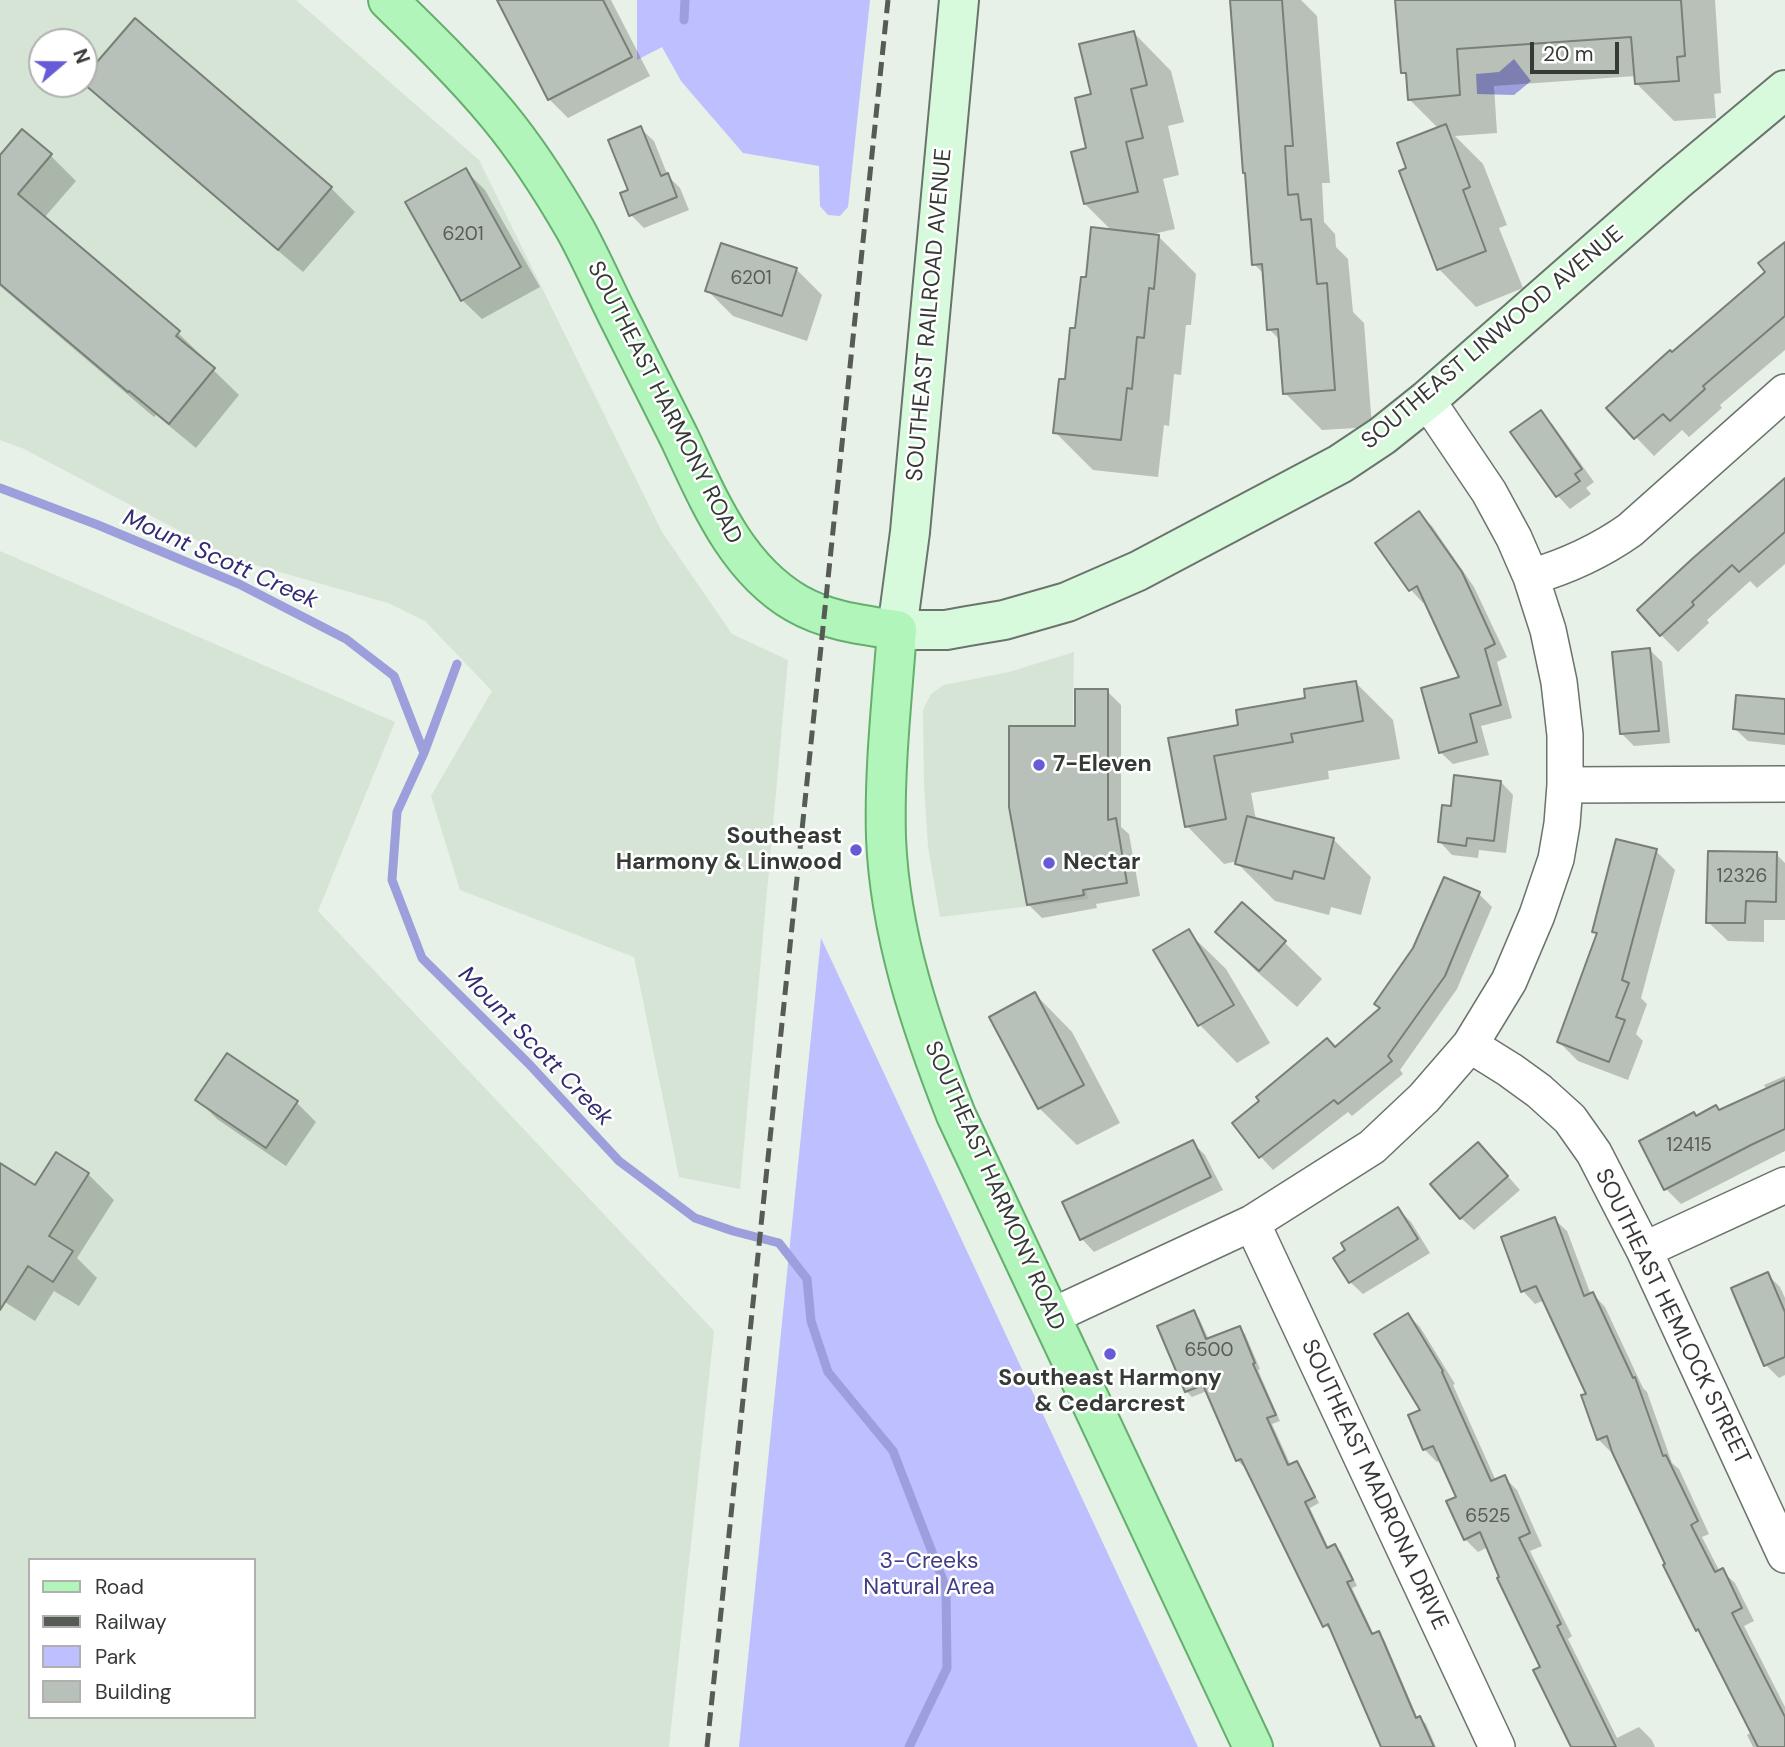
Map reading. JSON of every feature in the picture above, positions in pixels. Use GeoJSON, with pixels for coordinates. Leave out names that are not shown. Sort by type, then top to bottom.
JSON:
{"type":"FeatureCollection","features":[{"type":"Feature","properties":{"kind":"main road","name":"SOUTHEAST HARMONY ROAD"},"geometry":{"type":"LineString","coordinates":[[388,0],[499,116],[552,190],[587,253],[708,499],[744,558],[778,591],[810,610],[824,616],[897,631],[886,766],[886,840],[899,940],[929,1044],[956,1115],[1252,1747]]}},
{"type":"Feature","properties":{"kind":"main road","name":"SOUTHEAST RAILROAD AVENUE"},"geometry":{"type":"LineString","coordinates":[[897,631],[910,532],[959,0]]}},
{"type":"Feature","properties":{"kind":"main road","name":"SOUTHEAST LINWOOD AVENUE"},"geometry":{"type":"LineString","coordinates":[[897,631],[946,630],[1004,620],[1067,602],[1104,587],[1340,464],[1382,436],[1427,400],[1675,181],[1785,90]]}},
{"type":"Feature","properties":{"kind":"street"},"geometry":{"type":"LineString","coordinates":[[1531,577],[1582,559],[1630,530],[1785,392]]}},
{"type":"Feature","properties":{"kind":"street"},"geometry":{"type":"LineString","coordinates":[[1052,1316],[1252,1223],[1372,1147],[1424,1098],[1470,1045],[1509,981],[1537,915],[1556,859],[1565,785],[1565,735],[1559,682],[1548,630],[1531,577],[1514,538],[1489,492],[1427,400]]}},
{"type":"Feature","properties":{"kind":"street"},"geometry":{"type":"LineString","coordinates":[[1565,785],[1785,784]]}},
{"type":"Feature","properties":{"kind":"street","name":"SOUTHEAST HEMLOCK STREET"},"geometry":{"type":"LineString","coordinates":[[1470,1045],[1539,1091],[1570,1119],[1594,1153],[1644,1250],[1785,1555]]}},
{"type":"Feature","properties":{"kind":"street"},"geometry":{"type":"LineString","coordinates":[[1644,1250],[1785,1185]]}},
{"type":"Feature","properties":{"kind":"street","name":"SOUTHEAST MADRONA DRIVE"},"geometry":{"type":"LineString","coordinates":[[1252,1223],[1497,1747]]}},
{"type":"Feature","properties":{"kind":"shaded area"},"geometry":{"type":"Polygon","coordinates":[[[0,0],[296,0],[479,160],[662,532],[732,634],[788,660],[740,1189],[679,1177],[634,957],[460,890],[431,796],[492,691],[425,621],[388,603],[231,558],[24,449],[0,440],[0,0]]]}},
{"type":"Feature","properties":{"kind":"shaded area"},"geometry":{"type":"Polygon","coordinates":[[[1514,59],[1531,81],[1514,95],[1477,94],[1476,74],[1499,72],[1514,59]]]}},
{"type":"Feature","properties":{"kind":"shaded area"},"geometry":{"type":"Polygon","coordinates":[[[0,551],[395,722],[318,911],[714,1331],[669,1747],[0,1747],[0,551]]]}},
{"type":"Feature","properties":{"kind":"shaded area"},"geometry":{"type":"Polygon","coordinates":[[[1074,652],[1071,809],[1088,899],[940,917],[928,847],[924,784],[923,710],[931,694],[944,685],[1009,672],[1074,652]]]}},
{"type":"Feature","properties":{"kind":"green space"},"geometry":{"type":"Polygon","coordinates":[[[637,0],[870,0],[848,207],[840,216],[828,215],[820,206],[819,166],[743,153],[681,81],[662,47],[637,60],[637,0]]]}},
{"type":"Feature","properties":{"kind":"green space","name":"3-Creeks Natural Area"},"geometry":{"type":"Polygon","coordinates":[[[821,938],[1198,1747],[739,1747],[821,938]]]}},
{"type":"Feature","properties":{"kind":"building"},"geometry":{"type":"Polygon","coordinates":[[[497,0],[603,0],[632,57],[548,100],[497,0]]]}},
{"type":"Feature","properties":{"kind":"building"},"geometry":{"type":"Polygon","coordinates":[[[1230,0],[1282,0],[1293,146],[1285,146],[1288,195],[1298,194],[1301,220],[1311,219],[1317,284],[1327,283],[1335,390],[1283,394],[1278,329],[1267,330],[1262,264],[1252,265],[1230,0]]]}},
{"type":"Feature","properties":{"kind":"building"},"geometry":{"type":"Polygon","coordinates":[[[1395,0],[1681,0],[1685,56],[1677,57],[1679,81],[1635,84],[1631,37],[1457,49],[1460,95],[1408,100],[1406,73],[1401,73],[1395,0]]]}},
{"type":"Feature","properties":{"kind":"building"},"geometry":{"type":"Polygon","coordinates":[[[135,18],[332,187],[278,250],[98,96],[98,61],[135,18]]]}},
{"type":"Feature","properties":{"kind":"building"},"geometry":{"type":"Polygon","coordinates":[[[1134,31],[1147,85],[1131,89],[1143,138],[1126,142],[1138,192],[1084,204],[1071,152],[1086,148],[1075,98],[1091,94],[1079,44],[1134,31]]]}},
{"type":"Feature","properties":{"kind":"building"},"geometry":{"type":"Polygon","coordinates":[[[1446,124],[1470,187],[1463,190],[1486,251],[1437,270],[1399,171],[1406,168],[1397,143],[1446,124]]]}},
{"type":"Feature","properties":{"kind":"building"},"geometry":{"type":"Polygon","coordinates":[[[641,126],[661,176],[668,173],[677,197],[629,216],[620,193],[628,190],[608,140],[641,126]]]}},
{"type":"Feature","properties":{"kind":"building"},"geometry":{"type":"Polygon","coordinates":[[[22,129],[52,154],[18,194],[180,331],[176,336],[215,368],[169,424],[0,284],[0,155],[22,129]]]}},
{"type":"Feature","properties":{"kind":"building"},"geometry":{"type":"Polygon","coordinates":[[[466,168],[521,267],[461,301],[405,202],[466,168]]]}},
{"type":"Feature","properties":{"kind":"building"},"geometry":{"type":"Polygon","coordinates":[[[1091,227],[1159,235],[1154,289],[1149,288],[1144,338],[1137,337],[1132,389],[1127,388],[1121,440],[1053,433],[1059,379],[1065,379],[1070,328],[1075,328],[1081,277],[1086,277],[1091,227]]]}},
{"type":"Feature","properties":{"kind":"building"},"geometry":{"type":"Polygon","coordinates":[[[1785,242],[1785,316],[1703,386],[1705,389],[1670,421],[1663,414],[1634,439],[1606,408],[1670,350],[1672,352],[1765,272],[1758,263],[1785,242]]]}},
{"type":"Feature","properties":{"kind":"building"},"geometry":{"type":"Polygon","coordinates":[[[721,243],[797,268],[782,316],[705,291],[721,243]]]}},
{"type":"Feature","properties":{"kind":"building"},"geometry":{"type":"Polygon","coordinates":[[[1541,410],[1582,469],[1575,474],[1580,481],[1556,497],[1510,432],[1541,410]]]}},
{"type":"Feature","properties":{"kind":"building"},"geometry":{"type":"Polygon","coordinates":[[[1785,478],[1785,532],[1739,572],[1732,565],[1660,636],[1637,610],[1785,478]]]}},
{"type":"Feature","properties":{"kind":"building"},"geometry":{"type":"Polygon","coordinates":[[[1419,511],[1462,572],[1495,644],[1485,649],[1501,705],[1470,714],[1477,742],[1439,753],[1421,688],[1459,677],[1417,586],[1409,591],[1375,543],[1419,511]]]}},
{"type":"Feature","properties":{"kind":"building"},"geometry":{"type":"Polygon","coordinates":[[[1650,648],[1659,731],[1620,734],[1612,652],[1650,648]]]}},
{"type":"Feature","properties":{"kind":"building"},"geometry":{"type":"Polygon","coordinates":[[[1356,681],[1363,721],[1291,734],[1293,742],[1214,756],[1226,819],[1185,827],[1168,738],[1238,725],[1236,710],[1305,698],[1304,689],[1356,681]]]}},
{"type":"Feature","properties":{"kind":"building"},"geometry":{"type":"Polygon","coordinates":[[[1075,689],[1108,689],[1108,820],[1116,818],[1127,883],[1083,890],[1084,895],[1027,905],[1009,807],[1009,726],[1075,726],[1075,689]]]}},
{"type":"Feature","properties":{"kind":"building"},"geometry":{"type":"Polygon","coordinates":[[[1736,695],[1785,699],[1785,734],[1733,729],[1736,695]]]}},
{"type":"Feature","properties":{"kind":"building"},"geometry":{"type":"Polygon","coordinates":[[[1454,775],[1501,781],[1494,841],[1467,838],[1466,846],[1438,842],[1442,805],[1451,806],[1454,775]]]}},
{"type":"Feature","properties":{"kind":"building"},"geometry":{"type":"Polygon","coordinates":[[[1247,816],[1334,838],[1324,879],[1294,871],[1292,879],[1235,864],[1247,816]]]}},
{"type":"Feature","properties":{"kind":"building"},"geometry":{"type":"Polygon","coordinates":[[[1616,839],[1657,849],[1622,980],[1629,983],[1616,1017],[1625,1020],[1609,1062],[1557,1042],[1597,933],[1592,932],[1616,839]]]}},
{"type":"Feature","properties":{"kind":"building"},"geometry":{"type":"Polygon","coordinates":[[[1708,851],[1777,852],[1776,902],[1746,901],[1745,923],[1706,923],[1708,851]]]}},
{"type":"Feature","properties":{"kind":"building"},"geometry":{"type":"Polygon","coordinates":[[[1444,877],[1480,892],[1445,976],[1388,1056],[1392,1061],[1338,1104],[1334,1100],[1259,1158],[1232,1123],[1259,1101],[1256,1097],[1327,1038],[1335,1047],[1380,1008],[1374,1004],[1413,948],[1444,877]]]}},
{"type":"Feature","properties":{"kind":"building"},"geometry":{"type":"Polygon","coordinates":[[[1242,902],[1286,941],[1259,971],[1215,932],[1242,902]]]}},
{"type":"Feature","properties":{"kind":"building"},"geometry":{"type":"Polygon","coordinates":[[[1189,929],[1234,1005],[1198,1026],[1153,950],[1189,929]]]}},
{"type":"Feature","properties":{"kind":"building"},"geometry":{"type":"Polygon","coordinates":[[[1035,992],[1084,1085],[1038,1109],[989,1017],[1035,992]]]}},
{"type":"Feature","properties":{"kind":"building"},"geometry":{"type":"Polygon","coordinates":[[[227,1053],[298,1101],[266,1148],[195,1100],[227,1053]]]}},
{"type":"Feature","properties":{"kind":"building"},"geometry":{"type":"Polygon","coordinates":[[[1785,1080],[1785,1129],[1664,1190],[1639,1141],[1694,1112],[1696,1116],[1716,1105],[1719,1110],[1785,1080]]]}},
{"type":"Feature","properties":{"kind":"building"},"geometry":{"type":"Polygon","coordinates":[[[1193,1140],[1211,1177],[1080,1240],[1062,1202],[1193,1140]]]}},
{"type":"Feature","properties":{"kind":"building"},"geometry":{"type":"Polygon","coordinates":[[[1478,1142],[1508,1176],[1460,1219],[1430,1184],[1478,1142]]]}},
{"type":"Feature","properties":{"kind":"building"},"geometry":{"type":"Polygon","coordinates":[[[56,1152],[89,1173],[49,1236],[73,1251],[53,1282],[28,1266],[0,1310],[0,1163],[35,1185],[56,1152]]]}},
{"type":"Feature","properties":{"kind":"building"},"geometry":{"type":"Polygon","coordinates":[[[1398,1207],[1418,1239],[1349,1283],[1333,1258],[1345,1250],[1341,1243],[1398,1207]]]}},
{"type":"Feature","properties":{"kind":"building"},"geometry":{"type":"Polygon","coordinates":[[[1555,1217],[1584,1296],[1593,1292],[1633,1378],[1635,1377],[1663,1456],[1666,1455],[1698,1521],[1691,1525],[1715,1572],[1723,1568],[1742,1608],[1732,1613],[1785,1717],[1785,1747],[1758,1747],[1663,1565],[1665,1564],[1607,1436],[1597,1440],[1581,1395],[1586,1394],[1536,1286],[1521,1292],[1501,1237],[1555,1217]]]}},
{"type":"Feature","properties":{"kind":"building"},"geometry":{"type":"Polygon","coordinates":[[[1768,1272],[1785,1312],[1785,1357],[1764,1366],[1731,1288],[1768,1272]]]}},
{"type":"Feature","properties":{"kind":"building"},"geometry":{"type":"Polygon","coordinates":[[[1194,1310],[1206,1339],[1240,1326],[1255,1363],[1253,1364],[1276,1415],[1267,1418],[1288,1465],[1297,1461],[1315,1497],[1305,1502],[1327,1548],[1335,1544],[1353,1580],[1347,1582],[1372,1634],[1379,1631],[1416,1718],[1420,1716],[1434,1747],[1381,1747],[1328,1624],[1323,1627],[1241,1459],[1236,1461],[1203,1385],[1185,1392],[1157,1326],[1194,1310]]]}},
{"type":"Feature","properties":{"kind":"building"},"geometry":{"type":"Polygon","coordinates":[[[1408,1313],[1443,1371],[1491,1481],[1505,1475],[1530,1533],[1519,1538],[1561,1624],[1557,1626],[1616,1747],[1571,1747],[1533,1670],[1540,1667],[1497,1578],[1499,1577],[1480,1532],[1464,1540],[1446,1501],[1456,1497],[1433,1446],[1423,1450],[1408,1415],[1420,1410],[1374,1334],[1408,1313]]]}},
{"type":"Feature","properties":{"kind":"waterway"},"geometry":{"type":"LineString","coordinates":[[684,20],[685,0]]}},
{"type":"Feature","properties":{"kind":"waterway","name":"Mount Scott Creek"},"geometry":{"type":"LineString","coordinates":[[0,488],[98,525],[239,584],[346,639],[394,676],[424,753]]}},
{"type":"Feature","properties":{"kind":"waterway","name":"Mount Scott Creek"},"geometry":{"type":"LineString","coordinates":[[457,664],[424,753],[397,812],[392,880],[422,958],[529,1064],[619,1161],[695,1218],[779,1243],[807,1279],[811,1321],[828,1372],[893,1451],[946,1588],[947,1668],[909,1747]]}},
{"type":"Feature","properties":{"kind":"railway"},"geometry":{"type":"LineString","coordinates":[[707,1747],[888,0]]}},
{"type":"Feature","properties":{"kind":"place","name":"7-Eleven"},"geometry":{"type":"Point","coordinates":[1039,765]}},
{"type":"Feature","properties":{"kind":"place","name":"Southeast Harmony & Linwood"},"geometry":{"type":"Point","coordinates":[856,850]}},
{"type":"Feature","properties":{"kind":"place","name":"Nectar"},"geometry":{"type":"Point","coordinates":[1049,863]}},
{"type":"Feature","properties":{"kind":"place","name":"Southeast Harmony & Cedarcrest"},"geometry":{"type":"Point","coordinates":[1110,1354]}}]}
